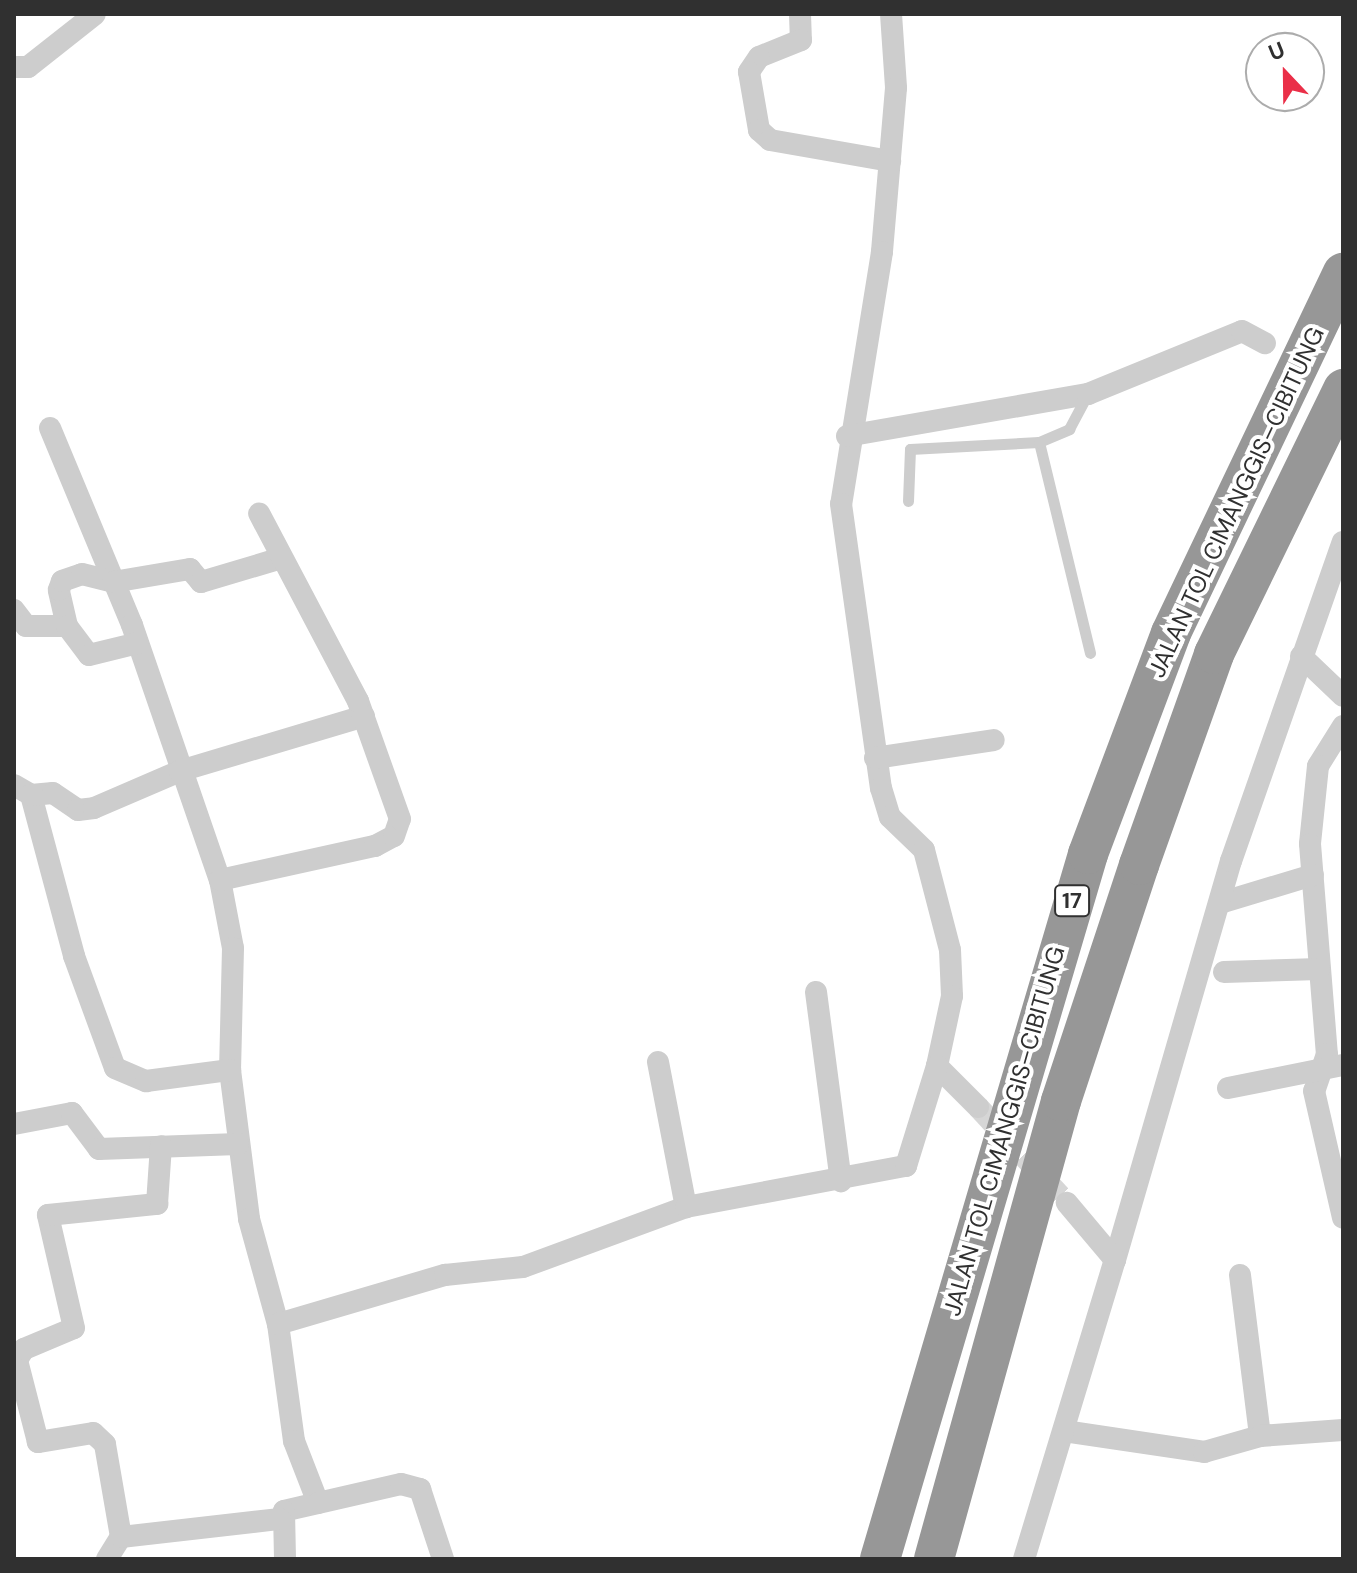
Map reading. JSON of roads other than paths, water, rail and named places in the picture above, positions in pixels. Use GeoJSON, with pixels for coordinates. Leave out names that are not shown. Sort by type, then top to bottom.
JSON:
{"type":"FeatureCollection","features":[{"type":"Feature","properties":{"kind":"highway","name":"JALAN TOL CIMANGGIS–CIBITUNG"},"geometry":{"type":"LineString","coordinates":[[880,1559],[1088,854],[1171,633],[1343,273]]}},
{"type":"Feature","properties":{"kind":"highway","name":"JALAN TOL CIMANGGIS–CIBITUNG"},"geometry":{"type":"LineString","coordinates":[[934,1559],[1061,1101],[1139,865],[1214,654],[1343,389]]}},
{"type":"Feature","properties":{"kind":"street"},"geometry":{"type":"LineString","coordinates":[[14,67],[28,67],[95,14]]}},
{"type":"Feature","properties":{"kind":"street"},"geometry":{"type":"LineString","coordinates":[[800,14],[801,40],[759,57],[749,72],[759,130],[770,140],[890,161]]}},
{"type":"Feature","properties":{"kind":"street"},"geometry":{"type":"LineString","coordinates":[[278,1324],[445,1275],[523,1267],[686,1207],[841,1181],[906,1166],[937,1066],[952,996],[950,950],[924,850],[890,817],[875,758],[841,504],[847,436],[882,252],[896,88],[891,14]]}},
{"type":"Feature","properties":{"kind":"street"},"geometry":{"type":"LineString","coordinates":[[847,436],[1088,394],[1242,331],[1265,343]]}},
{"type":"Feature","properties":{"kind":"street"},"geometry":{"type":"LineString","coordinates":[[50,428],[138,643],[220,880],[233,948],[230,1070],[249,1219],[278,1324],[294,1441],[318,1503]]}},
{"type":"Feature","properties":{"kind":"street"},"geometry":{"type":"LineString","coordinates":[[220,880],[394,836],[400,819],[364,716],[278,559],[259,513]]}},
{"type":"Feature","properties":{"kind":"street"},"geometry":{"type":"LineString","coordinates":[[1024,1559],[1220,903],[1301,656],[1342,546]]}},
{"type":"Feature","properties":{"kind":"street"},"geometry":{"type":"LineString","coordinates":[[138,643],[89,655],[67,626],[62,581],[101,574],[113,582],[170,568],[190,569],[201,582],[278,559]]}},
{"type":"Feature","properties":{"kind":"street"},"geometry":{"type":"LineString","coordinates":[[14,610],[26,626],[67,626]]}},
{"type":"Feature","properties":{"kind":"street"},"geometry":{"type":"LineString","coordinates":[[1301,656],[1343,696]]}},
{"type":"Feature","properties":{"kind":"street"},"geometry":{"type":"LineString","coordinates":[[230,1070],[146,1081],[115,1068],[74,956],[23,790],[53,793],[78,810],[94,808],[180,771],[364,716]]}},
{"type":"Feature","properties":{"kind":"street"},"geometry":{"type":"LineString","coordinates":[[1343,726],[1318,766],[1311,804],[1319,969],[1335,1066],[1314,1091],[1343,1218]]}},
{"type":"Feature","properties":{"kind":"street"},"geometry":{"type":"LineString","coordinates":[[875,758],[994,740]]}},
{"type":"Feature","properties":{"kind":"street"},"geometry":{"type":"LineString","coordinates":[[1220,903],[1313,875]]}},
{"type":"Feature","properties":{"kind":"street"},"geometry":{"type":"LineString","coordinates":[[1224,972],[1319,969]]}},
{"type":"Feature","properties":{"kind":"street"},"geometry":{"type":"LineString","coordinates":[[816,992],[841,1181]]}},
{"type":"Feature","properties":{"kind":"street"},"geometry":{"type":"LineString","coordinates":[[658,1062],[686,1207]]}},
{"type":"Feature","properties":{"kind":"street"},"geometry":{"type":"LineString","coordinates":[[937,1066],[978,1107]]}},
{"type":"Feature","properties":{"kind":"street"},"geometry":{"type":"LineString","coordinates":[[1228,1088],[1335,1066]]}},
{"type":"Feature","properties":{"kind":"street"},"geometry":{"type":"LineString","coordinates":[[14,1124],[72,1113],[93,1148],[238,1144]]}},
{"type":"Feature","properties":{"kind":"street"},"geometry":{"type":"LineString","coordinates":[[107,1559],[121,1537],[105,1444],[93,1433],[38,1442],[17,1360],[24,1349],[74,1328],[48,1215],[157,1204],[161,1146]]}},
{"type":"Feature","properties":{"kind":"street"},"geometry":{"type":"LineString","coordinates":[[1067,1203],[1115,1260]]}},
{"type":"Feature","properties":{"kind":"street"},"geometry":{"type":"LineString","coordinates":[[1240,1275],[1260,1436]]}},
{"type":"Feature","properties":{"kind":"street"},"geometry":{"type":"LineString","coordinates":[[1064,1431],[1204,1452],[1260,1436],[1343,1430]]}},
{"type":"Feature","properties":{"kind":"street"},"geometry":{"type":"LineString","coordinates":[[121,1537],[280,1519],[291,1507],[401,1484],[420,1489],[443,1559]]}},
{"type":"Feature","properties":{"kind":"street"},"geometry":{"type":"LineString","coordinates":[[280,1519],[285,1559]]}},
{"type":"Feature","properties":{"kind":"lane"},"geometry":{"type":"LineString","coordinates":[[908,501],[910,449],[1039,442],[1076,422],[1088,394]]}},
{"type":"Feature","properties":{"kind":"lane"},"geometry":{"type":"LineString","coordinates":[[1039,442],[1090,653]]}},
{"type":"Feature","properties":{"kind":"tunnel"},"geometry":{"type":"LineString","coordinates":[[978,1107],[1067,1203]]}}]}
